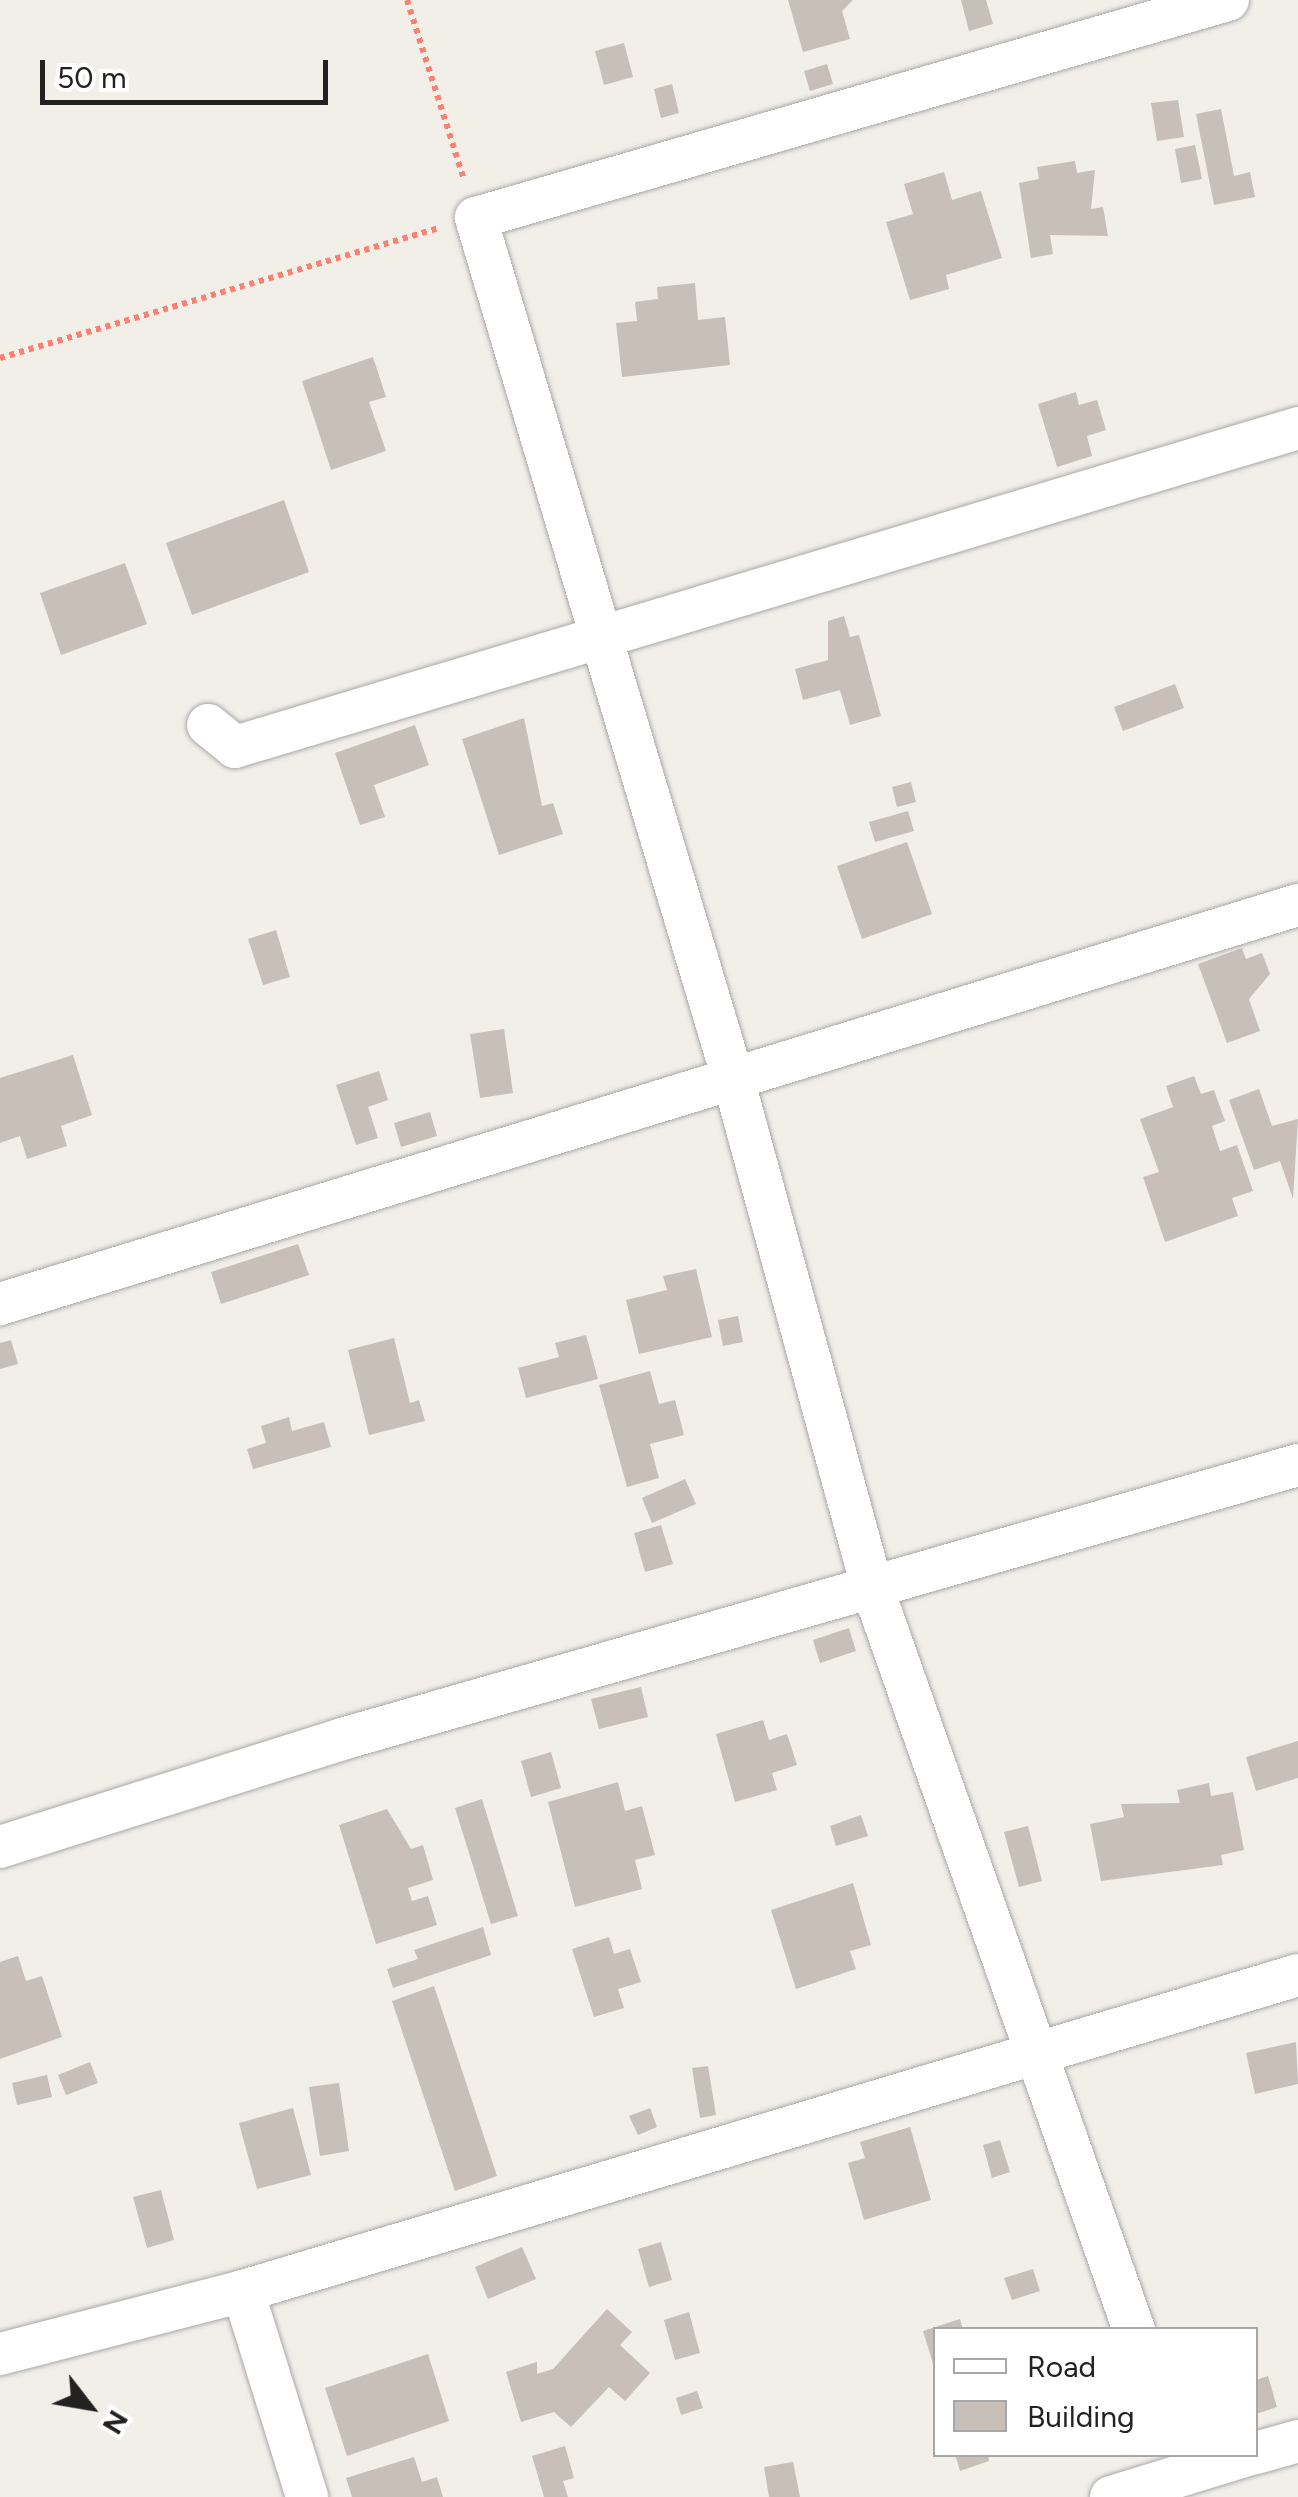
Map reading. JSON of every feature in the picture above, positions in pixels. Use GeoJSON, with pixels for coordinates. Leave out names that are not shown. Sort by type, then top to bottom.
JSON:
{"type":"FeatureCollection","features":[{"type":"Feature","properties":{"kind":"street"},"geometry":{"type":"LineString","coordinates":[[1133,2327],[1031,2048],[872,1587],[734,1082],[476,218],[1228,0]]}},
{"type":"Feature","properties":{"kind":"street"},"geometry":{"type":"LineString","coordinates":[[208,725],[235,747],[1298,428]]}},
{"type":"Feature","properties":{"kind":"street"},"geometry":{"type":"LineString","coordinates":[[0,1304],[734,1082],[1298,905]]}},
{"type":"Feature","properties":{"kind":"street"},"geometry":{"type":"LineString","coordinates":[[0,1847],[872,1587],[1298,1465]]}},
{"type":"Feature","properties":{"kind":"street"},"geometry":{"type":"LineString","coordinates":[[0,2354],[242,2291],[1031,2048],[1298,1975]]}},
{"type":"Feature","properties":{"kind":"street"},"geometry":{"type":"LineString","coordinates":[[242,2291],[307,2497]]}},
{"type":"Feature","properties":{"kind":"street"},"geometry":{"type":"LineString","coordinates":[[1258,2453],[1298,2441]]}},
{"type":"Feature","properties":{"kind":"street"},"geometry":{"type":"LineString","coordinates":[[1111,2497],[1184,2464],[1232,2457]]}},
{"type":"Feature","properties":{"kind":"path"},"geometry":{"type":"LineString","coordinates":[[0,358],[476,218],[407,0]]}},
{"type":"Feature","properties":{"kind":"building"},"geometry":{"type":"Polygon","coordinates":[[[788,0],[853,0],[842,11],[850,39],[803,52],[788,0]]]}},
{"type":"Feature","properties":{"kind":"building"},"geometry":{"type":"Polygon","coordinates":[[[961,0],[986,0],[993,24],[969,31],[961,0]]]}},
{"type":"Feature","properties":{"kind":"building"},"geometry":{"type":"Polygon","coordinates":[[[624,43],[633,77],[604,85],[595,51],[624,43]]]}},
{"type":"Feature","properties":{"kind":"building"},"geometry":{"type":"Polygon","coordinates":[[[827,64],[833,84],[810,91],[804,71],[827,64]]]}},
{"type":"Feature","properties":{"kind":"building"},"geometry":{"type":"Polygon","coordinates":[[[672,84],[679,113],[661,118],[654,89],[672,84]]]}},
{"type":"Feature","properties":{"kind":"building"},"geometry":{"type":"Polygon","coordinates":[[[1178,100],[1184,137],[1157,141],[1151,103],[1178,100]]]}},
{"type":"Feature","properties":{"kind":"building"},"geometry":{"type":"Polygon","coordinates":[[[1221,109],[1234,176],[1250,172],[1255,197],[1214,205],[1196,114],[1221,109]]]}},
{"type":"Feature","properties":{"kind":"building"},"geometry":{"type":"Polygon","coordinates":[[[1195,145],[1202,179],[1181,183],[1175,149],[1195,145]]]}},
{"type":"Feature","properties":{"kind":"building"},"geometry":{"type":"Polygon","coordinates":[[[1075,161],[1077,173],[1095,170],[1091,209],[1103,207],[1108,236],[1050,235],[1053,254],[1031,258],[1019,183],[1039,179],[1037,167],[1075,161]]]}},
{"type":"Feature","properties":{"kind":"building"},"geometry":{"type":"Polygon","coordinates":[[[944,172],[952,200],[981,191],[1002,258],[946,275],[949,289],[910,300],[886,222],[913,214],[904,184],[944,172]]]}},
{"type":"Feature","properties":{"kind":"building"},"geometry":{"type":"Polygon","coordinates":[[[695,283],[698,320],[725,317],[730,365],[622,377],[616,323],[637,321],[635,302],[658,299],[657,287],[695,283]]]}},
{"type":"Feature","properties":{"kind":"building"},"geometry":{"type":"Polygon","coordinates":[[[373,357],[386,397],[369,402],[386,451],[331,470],[302,381],[373,357]]]}},
{"type":"Feature","properties":{"kind":"building"},"geometry":{"type":"Polygon","coordinates":[[[1076,392],[1079,405],[1097,400],[1106,430],[1087,436],[1092,456],[1057,467],[1038,404],[1076,392]]]}},
{"type":"Feature","properties":{"kind":"building"},"geometry":{"type":"Polygon","coordinates":[[[284,500],[309,572],[192,615],[166,543],[284,500]]]}},
{"type":"Feature","properties":{"kind":"building"},"geometry":{"type":"Polygon","coordinates":[[[125,563],[147,624],[61,655],[40,593],[125,563]]]}},
{"type":"Feature","properties":{"kind":"building"},"geometry":{"type":"Polygon","coordinates":[[[844,616],[850,637],[859,635],[881,716],[850,725],[840,690],[803,700],[795,669],[828,660],[828,621],[844,616]]]}},
{"type":"Feature","properties":{"kind":"building"},"geometry":{"type":"Polygon","coordinates":[[[1175,684],[1184,708],[1123,731],[1114,707],[1175,684]]]}},
{"type":"Feature","properties":{"kind":"building"},"geometry":{"type":"Polygon","coordinates":[[[524,718],[542,806],[553,803],[563,834],[499,855],[462,739],[524,718]]]}},
{"type":"Feature","properties":{"kind":"building"},"geometry":{"type":"Polygon","coordinates":[[[415,725],[429,765],[374,785],[385,817],[360,825],[335,753],[415,725]]]}},
{"type":"Feature","properties":{"kind":"building"},"geometry":{"type":"Polygon","coordinates":[[[911,782],[916,802],[897,807],[892,787],[911,782]]]}},
{"type":"Feature","properties":{"kind":"building"},"geometry":{"type":"Polygon","coordinates":[[[908,811],[914,831],[875,842],[869,822],[908,811]]]}},
{"type":"Feature","properties":{"kind":"building"},"geometry":{"type":"Polygon","coordinates":[[[907,842],[932,914],[862,939],[837,866],[907,842]]]}},
{"type":"Feature","properties":{"kind":"building"},"geometry":{"type":"Polygon","coordinates":[[[276,930],[290,977],[263,985],[248,939],[276,930]]]}},
{"type":"Feature","properties":{"kind":"building"},"geometry":{"type":"Polygon","coordinates":[[[1242,948],[1246,959],[1262,953],[1270,974],[1249,999],[1260,1031],[1227,1043],[1198,964],[1242,948]]]}},
{"type":"Feature","properties":{"kind":"building"},"geometry":{"type":"Polygon","coordinates":[[[504,1029],[513,1093],[480,1098],[470,1034],[504,1029]]]}},
{"type":"Feature","properties":{"kind":"building"},"geometry":{"type":"Polygon","coordinates":[[[73,1055],[92,1115],[61,1126],[67,1146],[27,1159],[20,1136],[0,1143],[0,1078],[73,1055]]]}},
{"type":"Feature","properties":{"kind":"building"},"geometry":{"type":"Polygon","coordinates":[[[379,1071],[388,1100],[368,1107],[378,1138],[356,1145],[336,1085],[379,1071]]]}},
{"type":"Feature","properties":{"kind":"building"},"geometry":{"type":"Polygon","coordinates":[[[1194,1076],[1201,1094],[1214,1090],[1225,1121],[1212,1126],[1220,1151],[1237,1145],[1253,1191],[1232,1198],[1238,1216],[1165,1242],[1143,1177],[1159,1172],[1140,1119],[1173,1107],[1166,1086],[1194,1076]]]}},
{"type":"Feature","properties":{"kind":"building"},"geometry":{"type":"Polygon","coordinates":[[[1259,1089],[1272,1126],[1298,1119],[1293,1199],[1280,1161],[1254,1170],[1229,1100],[1259,1089]]]}},
{"type":"Feature","properties":{"kind":"building"},"geometry":{"type":"Polygon","coordinates":[[[430,1112],[437,1136],[401,1147],[394,1123],[430,1112]]]}},
{"type":"Feature","properties":{"kind":"building"},"geometry":{"type":"Polygon","coordinates":[[[298,1244],[309,1275],[221,1304],[211,1272],[298,1244]]]}},
{"type":"Feature","properties":{"kind":"building"},"geometry":{"type":"Polygon","coordinates":[[[696,1269],[712,1337],[639,1354],[626,1300],[667,1290],[663,1276],[696,1269]]]}},
{"type":"Feature","properties":{"kind":"building"},"geometry":{"type":"Polygon","coordinates":[[[738,1316],[743,1342],[723,1346],[718,1320],[738,1316]]]}},
{"type":"Feature","properties":{"kind":"building"},"geometry":{"type":"Polygon","coordinates":[[[586,1335],[598,1379],[526,1398],[518,1368],[559,1357],[555,1343],[586,1335]]]}},
{"type":"Feature","properties":{"kind":"building"},"geometry":{"type":"Polygon","coordinates":[[[394,1338],[410,1403],[419,1400],[425,1421],[369,1435],[348,1350],[394,1338]]]}},
{"type":"Feature","properties":{"kind":"building"},"geometry":{"type":"Polygon","coordinates":[[[11,1340],[18,1364],[0,1369],[0,1343],[11,1340]]]}},
{"type":"Feature","properties":{"kind":"building"},"geometry":{"type":"Polygon","coordinates":[[[650,1371],[659,1404],[675,1400],[684,1435],[650,1444],[659,1478],[627,1487],[599,1385],[650,1371]]]}},
{"type":"Feature","properties":{"kind":"building"},"geometry":{"type":"Polygon","coordinates":[[[289,1417],[292,1431],[324,1422],[331,1447],[253,1469],[247,1449],[266,1443],[261,1426],[289,1417]]]}},
{"type":"Feature","properties":{"kind":"building"},"geometry":{"type":"Polygon","coordinates":[[[685,1479],[696,1504],[652,1523],[642,1498],[685,1479]]]}},
{"type":"Feature","properties":{"kind":"building"},"geometry":{"type":"Polygon","coordinates":[[[661,1525],[673,1564],[645,1572],[634,1533],[661,1525]]]}},
{"type":"Feature","properties":{"kind":"building"},"geometry":{"type":"Polygon","coordinates":[[[849,1628],[856,1651],[820,1663],[813,1640],[849,1628]]]}},
{"type":"Feature","properties":{"kind":"building"},"geometry":{"type":"Polygon","coordinates":[[[641,1687],[648,1717],[599,1729],[591,1699],[641,1687]]]}},
{"type":"Feature","properties":{"kind":"building"},"geometry":{"type":"Polygon","coordinates":[[[763,1720],[769,1740],[787,1734],[797,1765],[772,1773],[777,1790],[735,1802],[716,1734],[763,1720]]]}},
{"type":"Feature","properties":{"kind":"building"},"geometry":{"type":"Polygon","coordinates":[[[1298,1741],[1298,1778],[1256,1791],[1246,1757],[1298,1741]]]}},
{"type":"Feature","properties":{"kind":"building"},"geometry":{"type":"Polygon","coordinates":[[[551,1752],[561,1788],[531,1797],[521,1761],[551,1752]]]}},
{"type":"Feature","properties":{"kind":"building"},"geometry":{"type":"Polygon","coordinates":[[[618,1782],[625,1811],[642,1806],[655,1855],[635,1860],[642,1889],[575,1907],[548,1802],[618,1782]]]}},
{"type":"Feature","properties":{"kind":"building"},"geometry":{"type":"Polygon","coordinates":[[[1209,1783],[1211,1796],[1233,1792],[1244,1850],[1221,1855],[1223,1865],[1101,1881],[1090,1824],[1124,1817],[1121,1804],[1180,1803],[1177,1790],[1209,1783]]]}},
{"type":"Feature","properties":{"kind":"building"},"geometry":{"type":"Polygon","coordinates":[[[482,1799],[518,1916],[491,1924],[455,1808],[482,1799]]]}},
{"type":"Feature","properties":{"kind":"building"},"geometry":{"type":"Polygon","coordinates":[[[387,1809],[411,1849],[423,1845],[433,1880],[408,1888],[412,1901],[428,1896],[437,1925],[376,1944],[339,1825],[387,1809]]]}},
{"type":"Feature","properties":{"kind":"building"},"geometry":{"type":"Polygon","coordinates":[[[861,1815],[868,1836],[836,1846],[830,1826],[861,1815]]]}},
{"type":"Feature","properties":{"kind":"building"},"geometry":{"type":"Polygon","coordinates":[[[1028,1826],[1042,1881],[1019,1887],[1004,1832],[1028,1826]]]}},
{"type":"Feature","properties":{"kind":"building"},"geometry":{"type":"Polygon","coordinates":[[[853,1883],[871,1945],[850,1951],[856,1969],[796,1989],[771,1910],[853,1883]]]}},
{"type":"Feature","properties":{"kind":"building"},"geometry":{"type":"Polygon","coordinates":[[[483,1927],[491,1955],[393,1988],[387,1969],[418,1959],[414,1950],[483,1927]]]}},
{"type":"Feature","properties":{"kind":"building"},"geometry":{"type":"Polygon","coordinates":[[[609,1937],[614,1954],[630,1949],[641,1982],[618,1989],[624,2008],[594,2017],[572,1949],[609,1937]]]}},
{"type":"Feature","properties":{"kind":"building"},"geometry":{"type":"Polygon","coordinates":[[[18,1956],[26,1981],[42,1976],[62,2037],[0,2059],[0,1962],[18,1956]]]}},
{"type":"Feature","properties":{"kind":"building"},"geometry":{"type":"Polygon","coordinates":[[[434,1986],[497,2176],[455,2191],[392,2001],[434,1986]]]}},
{"type":"Feature","properties":{"kind":"building"},"geometry":{"type":"Polygon","coordinates":[[[1296,2042],[1298,2084],[1255,2094],[1246,2053],[1296,2042]]]}},
{"type":"Feature","properties":{"kind":"building"},"geometry":{"type":"Polygon","coordinates":[[[90,2062],[98,2083],[66,2095],[58,2075],[90,2062]]]}},
{"type":"Feature","properties":{"kind":"building"},"geometry":{"type":"Polygon","coordinates":[[[708,2066],[716,2115],[700,2118],[692,2068],[708,2066]]]}},
{"type":"Feature","properties":{"kind":"building"},"geometry":{"type":"Polygon","coordinates":[[[47,2075],[52,2097],[17,2105],[12,2083],[47,2075]]]}},
{"type":"Feature","properties":{"kind":"building"},"geometry":{"type":"Polygon","coordinates":[[[339,2083],[349,2151],[320,2156],[309,2087],[339,2083]]]}},
{"type":"Feature","properties":{"kind":"building"},"geometry":{"type":"Polygon","coordinates":[[[293,2108],[311,2175],[257,2189],[239,2123],[293,2108]]]}},
{"type":"Feature","properties":{"kind":"building"},"geometry":{"type":"Polygon","coordinates":[[[650,2108],[657,2127],[638,2135],[629,2116],[650,2108]]]}},
{"type":"Feature","properties":{"kind":"building"},"geometry":{"type":"Polygon","coordinates":[[[910,2127],[931,2200],[864,2220],[848,2163],[865,2158],[860,2142],[910,2127]]]}},
{"type":"Feature","properties":{"kind":"building"},"geometry":{"type":"Polygon","coordinates":[[[1000,2140],[1010,2172],[992,2178],[983,2145],[1000,2140]]]}},
{"type":"Feature","properties":{"kind":"building"},"geometry":{"type":"Polygon","coordinates":[[[161,2190],[174,2240],[147,2248],[133,2197],[161,2190]]]}},
{"type":"Feature","properties":{"kind":"building"},"geometry":{"type":"Polygon","coordinates":[[[661,2242],[672,2280],[649,2287],[638,2249],[661,2242]]]}},
{"type":"Feature","properties":{"kind":"building"},"geometry":{"type":"Polygon","coordinates":[[[522,2247],[536,2279],[488,2299],[475,2267],[522,2247]]]}},
{"type":"Feature","properties":{"kind":"building"},"geometry":{"type":"Polygon","coordinates":[[[1033,2269],[1040,2291],[1012,2300],[1004,2278],[1033,2269]]]}},
{"type":"Feature","properties":{"kind":"building"},"geometry":{"type":"Polygon","coordinates":[[[607,2309],[632,2332],[620,2345],[650,2373],[625,2401],[609,2387],[571,2427],[554,2412],[521,2422],[506,2372],[537,2362],[537,2374],[553,2369],[607,2309]]]}},
{"type":"Feature","properties":{"kind":"building"},"geometry":{"type":"Polygon","coordinates":[[[689,2312],[700,2353],[675,2360],[664,2320],[689,2312]]]}},
{"type":"Feature","properties":{"kind":"building"},"geometry":{"type":"Polygon","coordinates":[[[960,2319],[962,2327],[935,2327],[960,2319]]]}},
{"type":"Feature","properties":{"kind":"building"},"geometry":{"type":"Polygon","coordinates":[[[933,2328],[933,2364],[923,2331],[933,2328]]]}},
{"type":"Feature","properties":{"kind":"building"},"geometry":{"type":"Polygon","coordinates":[[[428,2354],[449,2421],[347,2456],[325,2388],[428,2354]]]}},
{"type":"Feature","properties":{"kind":"building"},"geometry":{"type":"Polygon","coordinates":[[[1268,2376],[1277,2407],[1258,2413],[1258,2379],[1268,2376]]]}},
{"type":"Feature","properties":{"kind":"building"},"geometry":{"type":"Polygon","coordinates":[[[697,2391],[703,2408],[681,2415],[676,2398],[697,2391]]]}},
{"type":"Feature","properties":{"kind":"building"},"geometry":{"type":"Polygon","coordinates":[[[565,2446],[574,2478],[563,2481],[568,2497],[544,2497],[532,2456],[565,2446]]]}},
{"type":"Feature","properties":{"kind":"building"},"geometry":{"type":"Polygon","coordinates":[[[414,2457],[422,2482],[437,2477],[443,2497],[352,2497],[346,2478],[414,2457]]]}},
{"type":"Feature","properties":{"kind":"building"},"geometry":{"type":"Polygon","coordinates":[[[956,2457],[988,2457],[989,2461],[960,2471],[956,2457]]]}},
{"type":"Feature","properties":{"kind":"building"},"geometry":{"type":"Polygon","coordinates":[[[793,2462],[800,2497],[769,2497],[764,2467],[793,2462]]]}}]}
